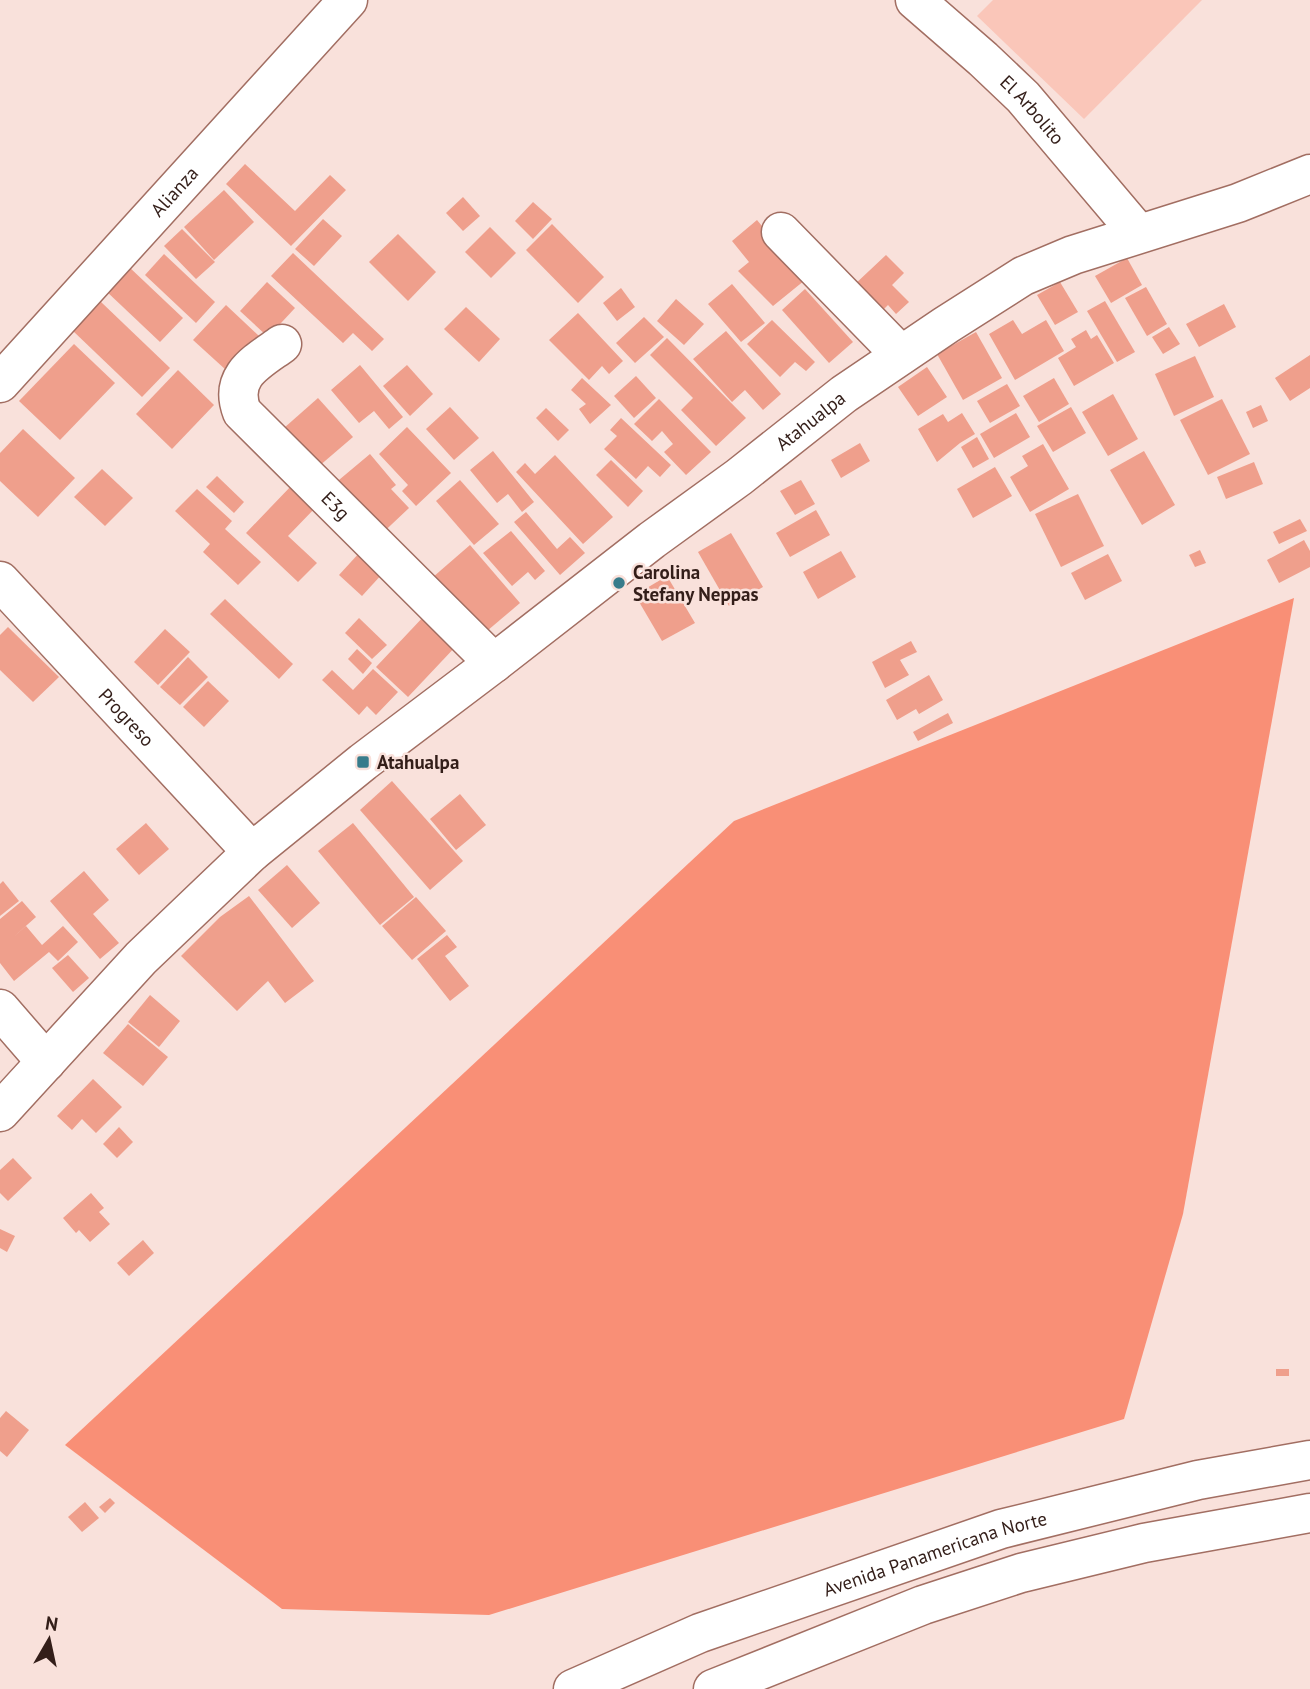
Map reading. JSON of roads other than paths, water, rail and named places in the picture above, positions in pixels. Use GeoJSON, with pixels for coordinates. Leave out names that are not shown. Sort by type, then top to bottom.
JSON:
{"type":"FeatureCollection","features":[{"type":"Feature","properties":{"kind":"main road","name":"Alianza"},"geometry":{"type":"LineString","coordinates":[[0,383],[348,0]]}},
{"type":"Feature","properties":{"kind":"main road","name":"El Arbolito"},"geometry":{"type":"LineString","coordinates":[[915,0],[1023,97],[1138,233]]}},
{"type":"Feature","properties":{"kind":"main road","name":"Atahualpa"},"geometry":{"type":"LineString","coordinates":[[0,1112],[141,958],[252,852],[363,762],[844,394],[1023,276],[1073,255],[1238,203],[1310,174]]}},
{"type":"Feature","properties":{"kind":"main road"},"geometry":{"type":"LineString","coordinates":[[781,232],[901,355]]}},
{"type":"Feature","properties":{"kind":"main road","name":"E3g"},"geometry":{"type":"LineString","coordinates":[[282,344],[249,368],[238,389],[242,412],[495,663]]}},
{"type":"Feature","properties":{"kind":"main road","name":"Progreso"},"geometry":{"type":"LineString","coordinates":[[0,581],[252,852]]}},
{"type":"Feature","properties":{"kind":"main road"},"geometry":{"type":"LineString","coordinates":[[0,1009],[46,1062]]}},
{"type":"Feature","properties":{"kind":"main road","name":"Avenida Panamericana Norte"},"geometry":{"type":"LineString","coordinates":[[573,1689],[700,1633],[1001,1529],[1198,1480],[1310,1460]]}},
{"type":"Feature","properties":{"kind":"main road"},"geometry":{"type":"LineString","coordinates":[[713,1689],[923,1605],[1021,1573],[1144,1543],[1310,1513]]}},
{"type":"Feature","properties":{"kind":"place","name":"Carolina Stefany Neppas"},"geometry":{"type":"Point","coordinates":[619,583]}},
{"type":"Feature","properties":{"kind":"place","name":"Atahualpa"},"geometry":{"type":"Point","coordinates":[363,762]}}]}
